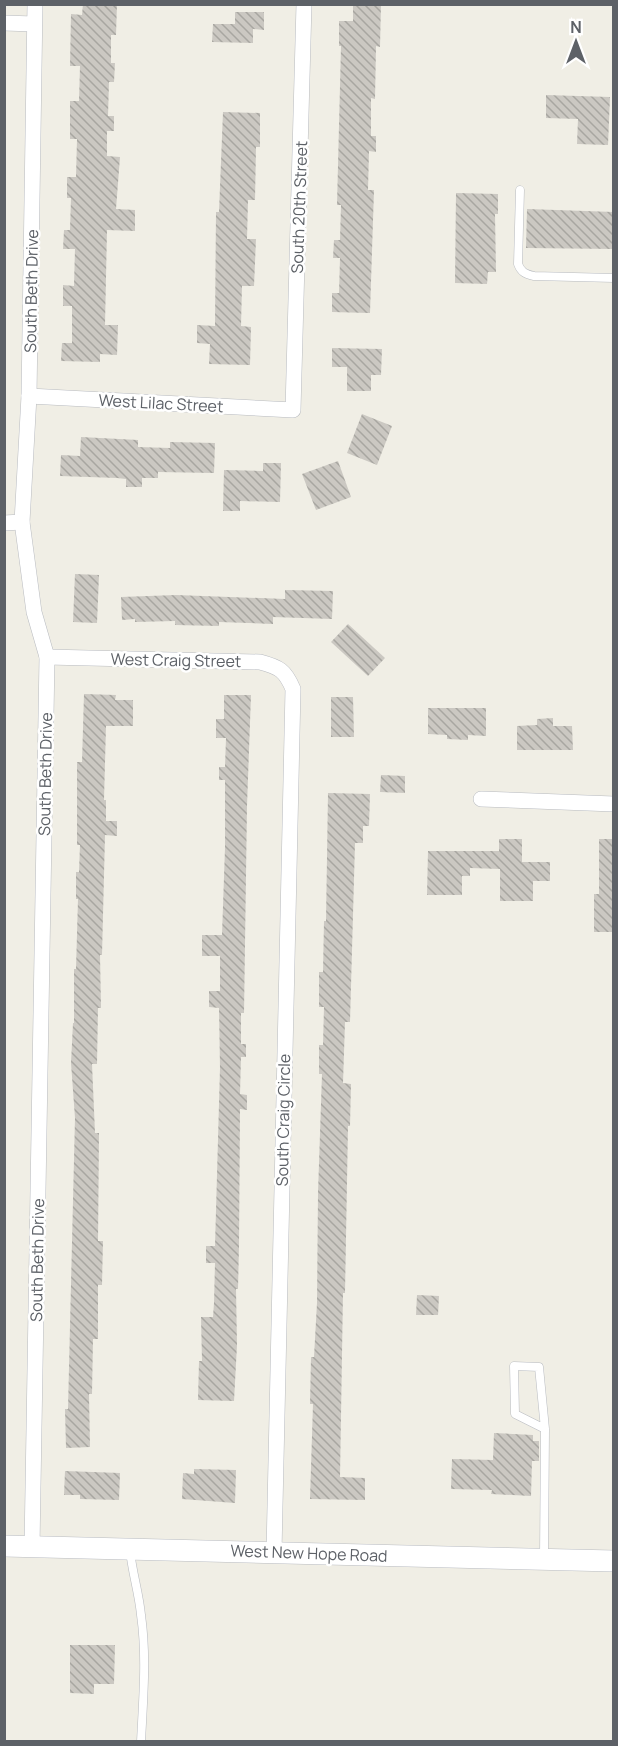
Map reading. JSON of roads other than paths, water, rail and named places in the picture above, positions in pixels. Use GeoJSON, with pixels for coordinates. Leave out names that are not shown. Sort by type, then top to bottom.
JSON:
{"type":"FeatureCollection","features":[{"type":"Feature","properties":{"kind":"main road","name":"West New Hope Road"},"geometry":{"type":"LineString","coordinates":[[4,1546],[614,1562]]}},
{"type":"Feature","properties":{"kind":"street","name":"South Beth Drive"},"geometry":{"type":"LineString","coordinates":[[32,1547],[47,657],[34,612],[22,522],[29,396],[35,4]]}},
{"type":"Feature","properties":{"kind":"street","name":"South 20th Street"},"geometry":{"type":"LineString","coordinates":[[293,410],[304,4]]}},
{"type":"Feature","properties":{"kind":"street"},"geometry":{"type":"LineString","coordinates":[[4,23],[34,24]]}},
{"type":"Feature","properties":{"kind":"street","name":"West Lilac Street"},"geometry":{"type":"LineString","coordinates":[[29,396],[293,410]]}},
{"type":"Feature","properties":{"kind":"street"},"geometry":{"type":"LineString","coordinates":[[4,523],[22,522]]}},
{"type":"Feature","properties":{"kind":"street","name":"West Craig Street"},"geometry":{"type":"LineString","coordinates":[[47,657],[260,662],[276,666],[287,675],[293,688]]}},
{"type":"Feature","properties":{"kind":"street","name":"South Craig Circle"},"geometry":{"type":"LineString","coordinates":[[274,1552],[293,688]]}},
{"type":"Feature","properties":{"kind":"street"},"geometry":{"type":"LineString","coordinates":[[481,799],[614,804]]}},
{"type":"Feature","properties":{"kind":"lane"},"geometry":{"type":"LineString","coordinates":[[519,190],[518,264],[520,270],[534,276],[614,278]]}},
{"type":"Feature","properties":{"kind":"lane"},"geometry":{"type":"LineString","coordinates":[[544,1560],[546,1429],[539,1367],[514,1366],[514,1414],[546,1429]]}},
{"type":"Feature","properties":{"kind":"lane"},"geometry":{"type":"LineString","coordinates":[[129,1549],[143,1634],[144,1684],[141,1742]]}}]}
